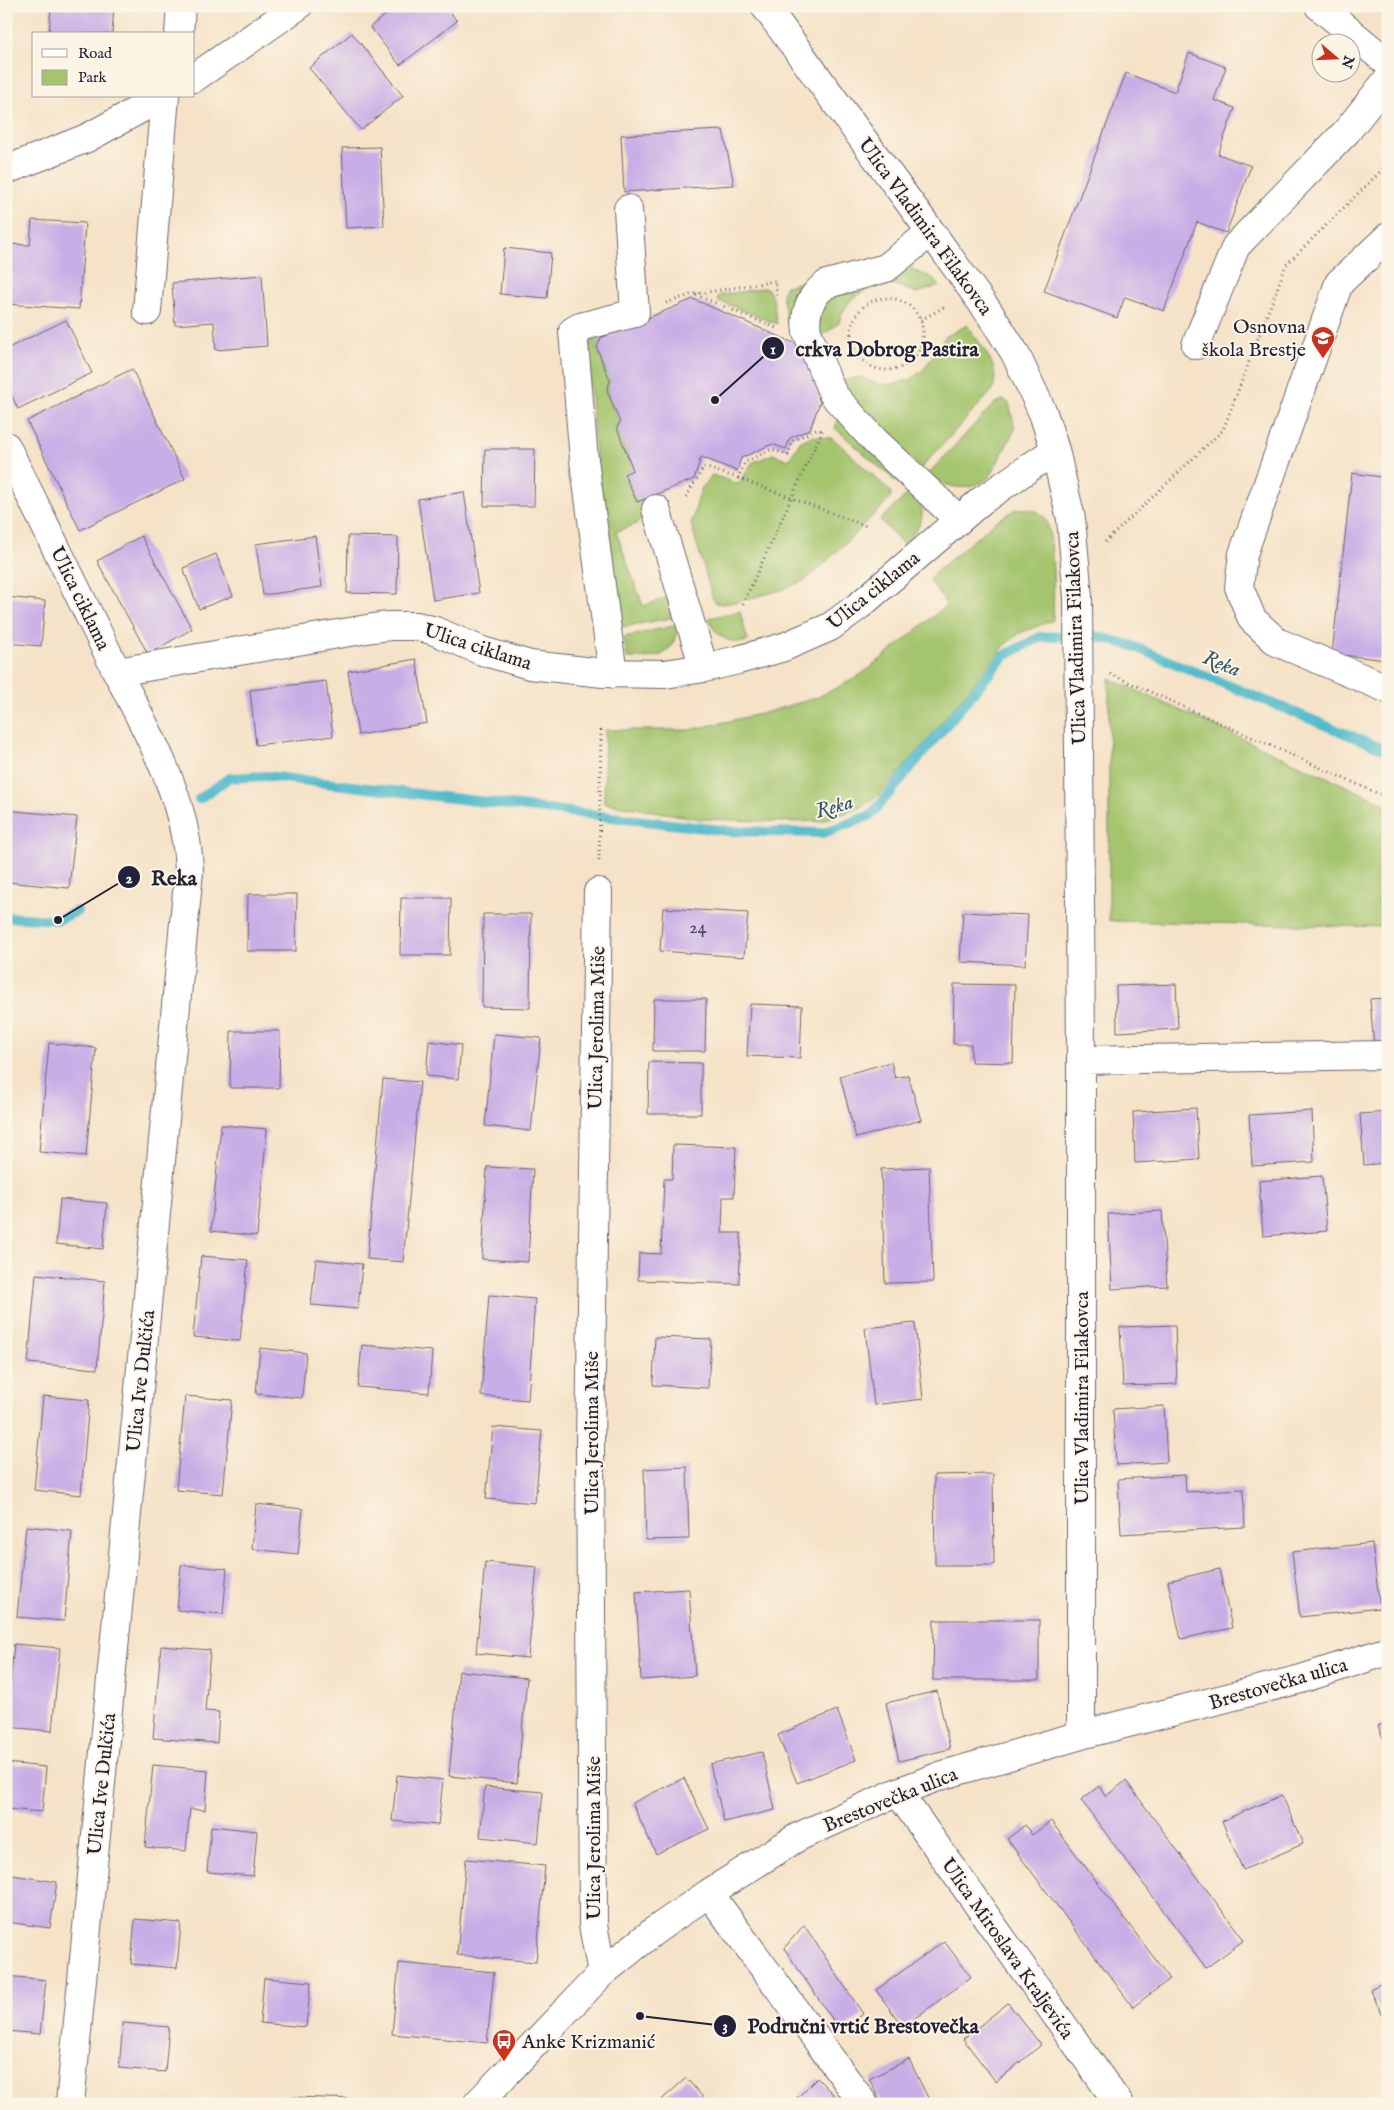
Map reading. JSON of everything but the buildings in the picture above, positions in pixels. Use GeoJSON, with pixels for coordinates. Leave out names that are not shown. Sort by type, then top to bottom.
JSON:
{"type":"FeatureCollection","features":[{"type":"Feature","properties":{"kind":"street"},"geometry":{"type":"LineString","coordinates":[[179,32],[180,6]]}},
{"type":"Feature","properties":{"kind":"street"},"geometry":{"type":"LineString","coordinates":[[195,77],[298,6]]}},
{"type":"Feature","properties":{"kind":"street","name":"Ulica Vladimira Filakovca"},"geometry":{"type":"LineString","coordinates":[[765,6],[990,314],[1018,359],[1043,413],[1055,450],[1071,519],[1078,597],[1081,1060],[1081,1735]]}},
{"type":"Feature","properties":{"kind":"street"},"geometry":{"type":"LineString","coordinates":[[1319,6],[1388,62]]}},
{"type":"Feature","properties":{"kind":"street"},"geometry":{"type":"LineString","coordinates":[[1196,345],[1236,246],[1347,131],[1388,79]]}},
{"type":"Feature","properties":{"kind":"street"},"geometry":{"type":"LineString","coordinates":[[6,170],[87,138],[161,98]]}},
{"type":"Feature","properties":{"kind":"street"},"geometry":{"type":"LineString","coordinates":[[147,311],[165,98]]}},
{"type":"Feature","properties":{"kind":"street"},"geometry":{"type":"LineString","coordinates":[[613,674],[584,460],[573,331],[580,327],[635,313],[628,209]]}},
{"type":"Feature","properties":{"kind":"street"},"geometry":{"type":"LineString","coordinates":[[931,232],[886,268],[828,284],[820,289],[807,307],[807,332],[836,399],[875,441],[959,520]]}},
{"type":"Feature","properties":{"kind":"street"},"geometry":{"type":"LineString","coordinates":[[1388,237],[1339,283],[1243,554],[1239,587],[1252,619],[1276,642],[1388,689]]}},
{"type":"Feature","properties":{"kind":"street","name":"Ulica ciklama"},"geometry":{"type":"LineString","coordinates":[[6,446],[117,672],[373,628],[404,625],[435,631],[482,651],[530,665],[613,674],[665,674],[704,668],[784,647],[830,627],[860,604],[981,501],[1055,450]]}},
{"type":"Feature","properties":{"kind":"street"},"geometry":{"type":"LineString","coordinates":[[656,509],[704,668]]}},
{"type":"Feature","properties":{"kind":"street","name":"Ulica Ive Dulčića"},"geometry":{"type":"LineString","coordinates":[[70,2104],[189,871],[189,850],[173,788],[157,751],[117,672]]}},
{"type":"Feature","properties":{"kind":"street","name":"Ulica Jerolima Miše"},"geometry":{"type":"LineString","coordinates":[[598,892],[590,1457],[593,1925],[602,1973]]}},
{"type":"Feature","properties":{"kind":"street"},"geometry":{"type":"LineString","coordinates":[[1081,1060],[1388,1055]]}},
{"type":"Feature","properties":{"kind":"street","name":"Brestovečka ulica"},"geometry":{"type":"LineString","coordinates":[[477,2104],[602,1973],[654,1931],[709,1893],[798,1837],[898,1792],[940,1776],[1081,1735],[1301,1679],[1388,1651]]}},
{"type":"Feature","properties":{"kind":"street","name":"Ulica Miroslava Kraljevića"},"geometry":{"type":"LineString","coordinates":[[898,1792],[1119,2104]]}},
{"type":"Feature","properties":{"kind":"street"},"geometry":{"type":"LineString","coordinates":[[709,1893],[864,2104]]}},
{"type":"Feature","properties":{"kind":"path"},"geometry":{"type":"LineString","coordinates":[[1099,548],[1223,430],[1286,265],[1388,164]]}},
{"type":"Feature","properties":{"kind":"path"},"geometry":{"type":"LineString","coordinates":[[635,313],[694,295],[775,281],[778,300]]}},
{"type":"Feature","properties":{"kind":"path"},"geometry":{"type":"LineString","coordinates":[[694,295],[763,323]]}},
{"type":"Feature","properties":{"kind":"path"},"geometry":{"type":"LineString","coordinates":[[878,299],[902,300],[911,307],[921,320],[923,340],[919,351],[912,361],[901,367],[890,370],[877,368],[866,363],[858,355],[853,344],[851,333],[859,311],[868,303],[878,299]]}},
{"type":"Feature","properties":{"kind":"path"},"geometry":{"type":"LineString","coordinates":[[921,320],[951,303]]}},
{"type":"Feature","properties":{"kind":"path"},"geometry":{"type":"LineString","coordinates":[[744,604],[836,399]]}},
{"type":"Feature","properties":{"kind":"path"},"geometry":{"type":"LineString","coordinates":[[738,478],[744,462],[772,449],[788,455],[793,441],[816,430],[822,432]]}},
{"type":"Feature","properties":{"kind":"path"},"geometry":{"type":"LineString","coordinates":[[685,498],[704,467],[869,527]]}},
{"type":"Feature","properties":{"kind":"path"},"geometry":{"type":"LineString","coordinates":[[1107,673],[1388,798]]}},
{"type":"Feature","properties":{"kind":"path"},"geometry":{"type":"LineString","coordinates":[[599,837],[601,726]]}},
{"type":"Feature","properties":{"kind":"green space"},"geometry":{"type":"Polygon","coordinates":[[[912,268],[932,278],[939,286],[917,293],[893,284],[870,287],[850,301],[841,315],[839,323],[819,338],[817,329],[823,300],[886,281],[912,268]]]}},
{"type":"Feature","properties":{"kind":"green space"},"geometry":{"type":"Polygon","coordinates":[[[825,276],[796,320],[787,323],[782,294],[786,286],[825,276]]]}},
{"type":"Feature","properties":{"kind":"green space"},"geometry":{"type":"Polygon","coordinates":[[[767,288],[773,298],[777,324],[719,301],[717,298],[721,295],[767,288]]]}},
{"type":"Feature","properties":{"kind":"green space"},"geometry":{"type":"Polygon","coordinates":[[[648,318],[601,338],[597,348],[610,381],[607,391],[620,422],[617,428],[633,470],[625,474],[637,502],[641,500],[643,509],[642,519],[639,522],[616,532],[643,606],[666,598],[669,599],[676,617],[622,627],[595,452],[587,347],[599,333],[648,318]]]}},
{"type":"Feature","properties":{"kind":"green space"},"geometry":{"type":"Polygon","coordinates":[[[967,325],[984,348],[995,373],[995,382],[992,391],[921,468],[885,438],[840,381],[860,377],[877,384],[890,385],[910,380],[925,368],[945,337],[967,325]]]}},
{"type":"Feature","properties":{"kind":"green space"},"geometry":{"type":"Polygon","coordinates":[[[1003,400],[1009,403],[1015,429],[991,475],[976,485],[960,487],[943,483],[928,474],[995,403],[1003,400]]]}},
{"type":"Feature","properties":{"kind":"green space"},"geometry":{"type":"Polygon","coordinates":[[[840,416],[901,484],[895,481],[835,428],[840,416]]]}},
{"type":"Feature","properties":{"kind":"green space"},"geometry":{"type":"Polygon","coordinates":[[[811,436],[831,438],[837,442],[890,491],[889,500],[821,567],[804,581],[778,591],[736,602],[716,603],[713,599],[691,524],[701,489],[712,475],[739,484],[752,463],[773,454],[789,460],[800,442],[811,436]]]}},
{"type":"Feature","properties":{"kind":"green space"},"geometry":{"type":"Polygon","coordinates":[[[912,490],[921,506],[921,519],[915,531],[903,544],[880,520],[912,490]]]}},
{"type":"Feature","properties":{"kind":"green space"},"geometry":{"type":"Polygon","coordinates":[[[1016,509],[1036,511],[1045,518],[1048,526],[1053,567],[1053,620],[1020,633],[1007,643],[914,756],[879,795],[862,807],[821,821],[790,822],[701,819],[604,803],[605,730],[690,730],[764,713],[818,697],[854,679],[947,605],[930,581],[930,577],[995,522],[1016,509]]]}},
{"type":"Feature","properties":{"kind":"green space"},"geometry":{"type":"Polygon","coordinates":[[[740,611],[748,641],[736,642],[718,634],[709,618],[740,611]]]}},
{"type":"Feature","properties":{"kind":"green space"},"geometry":{"type":"Polygon","coordinates":[[[678,625],[672,645],[662,655],[646,658],[627,658],[624,637],[678,625]]]}},
{"type":"Feature","properties":{"kind":"green space"},"geometry":{"type":"Polygon","coordinates":[[[1109,678],[1388,805],[1388,927],[1109,921],[1109,678]]]}},
{"type":"Feature","properties":{"kind":"waterway","name":"Reka"},"geometry":{"type":"LineString","coordinates":[[199,799],[229,778],[267,776],[729,831],[823,833],[871,815],[1004,656],[1040,637],[1091,635],[1130,645],[1388,751]]}},
{"type":"Feature","properties":{"kind":"waterway","name":"Reka"},"geometry":{"type":"LineString","coordinates":[[6,917],[58,920],[77,911]]}},
{"type":"Feature","properties":{"kind":"place","name":"Osnovna škola Brestje"},"geometry":{"type":"Point","coordinates":[1323,359]}},
{"type":"Feature","properties":{"kind":"place","name":"crkva Dobrog Pastira"},"geometry":{"type":"Point","coordinates":[715,400]}},
{"type":"Feature","properties":{"kind":"place","name":"Reka"},"geometry":{"type":"Point","coordinates":[58,920]}},
{"type":"Feature","properties":{"kind":"place","name":"Područni vrtić Brestovečka"},"geometry":{"type":"Point","coordinates":[640,2016]}},
{"type":"Feature","properties":{"kind":"place","name":"Anke Krizmanić"},"geometry":{"type":"Point","coordinates":[504,2062]}}]}
